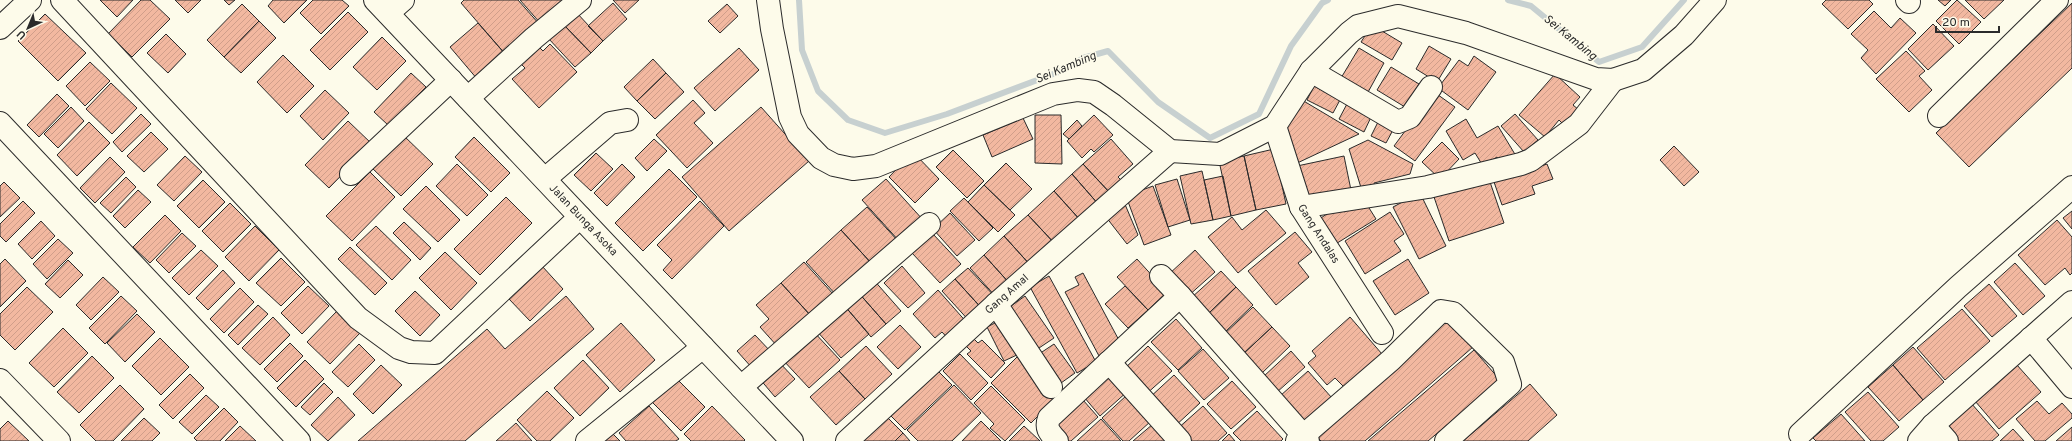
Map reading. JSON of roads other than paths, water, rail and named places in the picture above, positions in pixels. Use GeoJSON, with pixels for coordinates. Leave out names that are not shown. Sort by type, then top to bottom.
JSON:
{"type":"FeatureCollection","features":[{"type":"Feature","properties":{"kind":"street"},"geometry":{"type":"LineString","coordinates":[[0,28],[30,0]]}},
{"type":"Feature","properties":{"kind":"street"},"geometry":{"type":"LineString","coordinates":[[62,0],[358,318],[399,348],[411,352],[435,353],[580,217]]}},
{"type":"Feature","properties":{"kind":"street"},"geometry":{"type":"LineString","coordinates":[[468,98],[534,38],[580,0]]}},
{"type":"Feature","properties":{"kind":"street"},"geometry":{"type":"LineString","coordinates":[[768,0],[772,28],[790,117],[798,134],[821,158],[834,165],[853,169],[876,166],[1054,94],[1078,90],[1094,92],[1113,105],[1170,151],[1220,154],[1275,126],[1311,71],[1348,33],[1358,26],[1398,16],[1466,33],[1596,79],[1613,80],[1643,70],[1684,35],[1715,0]]}},
{"type":"Feature","properties":{"kind":"street"},"geometry":{"type":"LineString","coordinates":[[2038,0],[1935,112],[2057,0]]}},
{"type":"Feature","properties":{"kind":"street","name":"Jalan Bunga Asoka"},"geometry":{"type":"LineString","coordinates":[[389,4],[451,80],[741,387],[784,438]]}},
{"type":"Feature","properties":{"kind":"street"},"geometry":{"type":"LineString","coordinates":[[1311,71],[1398,122],[1410,117],[1431,87]]}},
{"type":"Feature","properties":{"kind":"street"},"geometry":{"type":"LineString","coordinates":[[351,174],[451,80]]}},
{"type":"Feature","properties":{"kind":"street"},"geometry":{"type":"LineString","coordinates":[[1301,207],[1428,187],[1521,164],[1531,160],[1579,124],[1613,80]]}},
{"type":"Feature","properties":{"kind":"street"},"geometry":{"type":"LineString","coordinates":[[544,179],[610,123],[627,120]]}},
{"type":"Feature","properties":{"kind":"street"},"geometry":{"type":"LineString","coordinates":[[0,123],[299,441]]}},
{"type":"Feature","properties":{"kind":"street","name":"Gang Andalas"},"geometry":{"type":"LineString","coordinates":[[1275,126],[1301,207],[1382,333]]}},
{"type":"Feature","properties":{"kind":"street","name":"Gang Amal"},"geometry":{"type":"LineString","coordinates":[[847,441],[996,304],[1170,151]]}},
{"type":"Feature","properties":{"kind":"street"},"geometry":{"type":"LineString","coordinates":[[1800,434],[1958,287],[2072,187]]}},
{"type":"Feature","properties":{"kind":"street"},"geometry":{"type":"LineString","coordinates":[[741,387],[929,224]]}},
{"type":"Feature","properties":{"kind":"street"},"geometry":{"type":"LineString","coordinates":[[1161,276],[1303,439],[1391,360],[1441,310],[1453,313],[1503,362],[1510,384],[1446,441]]}},
{"type":"Feature","properties":{"kind":"street"},"geometry":{"type":"LineString","coordinates":[[1057,441],[1048,431],[1046,426],[1048,418],[1180,296]]}},
{"type":"Feature","properties":{"kind":"street"},"geometry":{"type":"LineString","coordinates":[[1919,441],[1940,433],[2031,338],[2072,302]]}},
{"type":"Feature","properties":{"kind":"street"},"geometry":{"type":"LineString","coordinates":[[996,304],[1051,387]]}},
{"type":"Feature","properties":{"kind":"street"},"geometry":{"type":"LineString","coordinates":[[2031,338],[2072,387]]}},
{"type":"Feature","properties":{"kind":"street"},"geometry":{"type":"LineString","coordinates":[[587,441],[702,347]]}},
{"type":"Feature","properties":{"kind":"street"},"geometry":{"type":"LineString","coordinates":[[1109,362],[1180,441]]}},
{"type":"Feature","properties":{"kind":"street"},"geometry":{"type":"LineString","coordinates":[[0,380],[59,441]]}},
{"type":"Feature","properties":{"kind":"waterway","name":"Sei Kambing"},"geometry":{"type":"LineString","coordinates":[[799,0],[802,50],[818,91],[848,120],[885,133],[947,114],[1064,70],[1083,58],[1108,51],[1158,102],[1210,138],[1259,114],[1291,46],[1322,3],[1328,0]]}},
{"type":"Feature","properties":{"kind":"waterway","name":"Sei Kambing"},"geometry":{"type":"LineString","coordinates":[[1508,0],[1531,6],[1599,62],[1642,47],[1684,0]]}}]}
